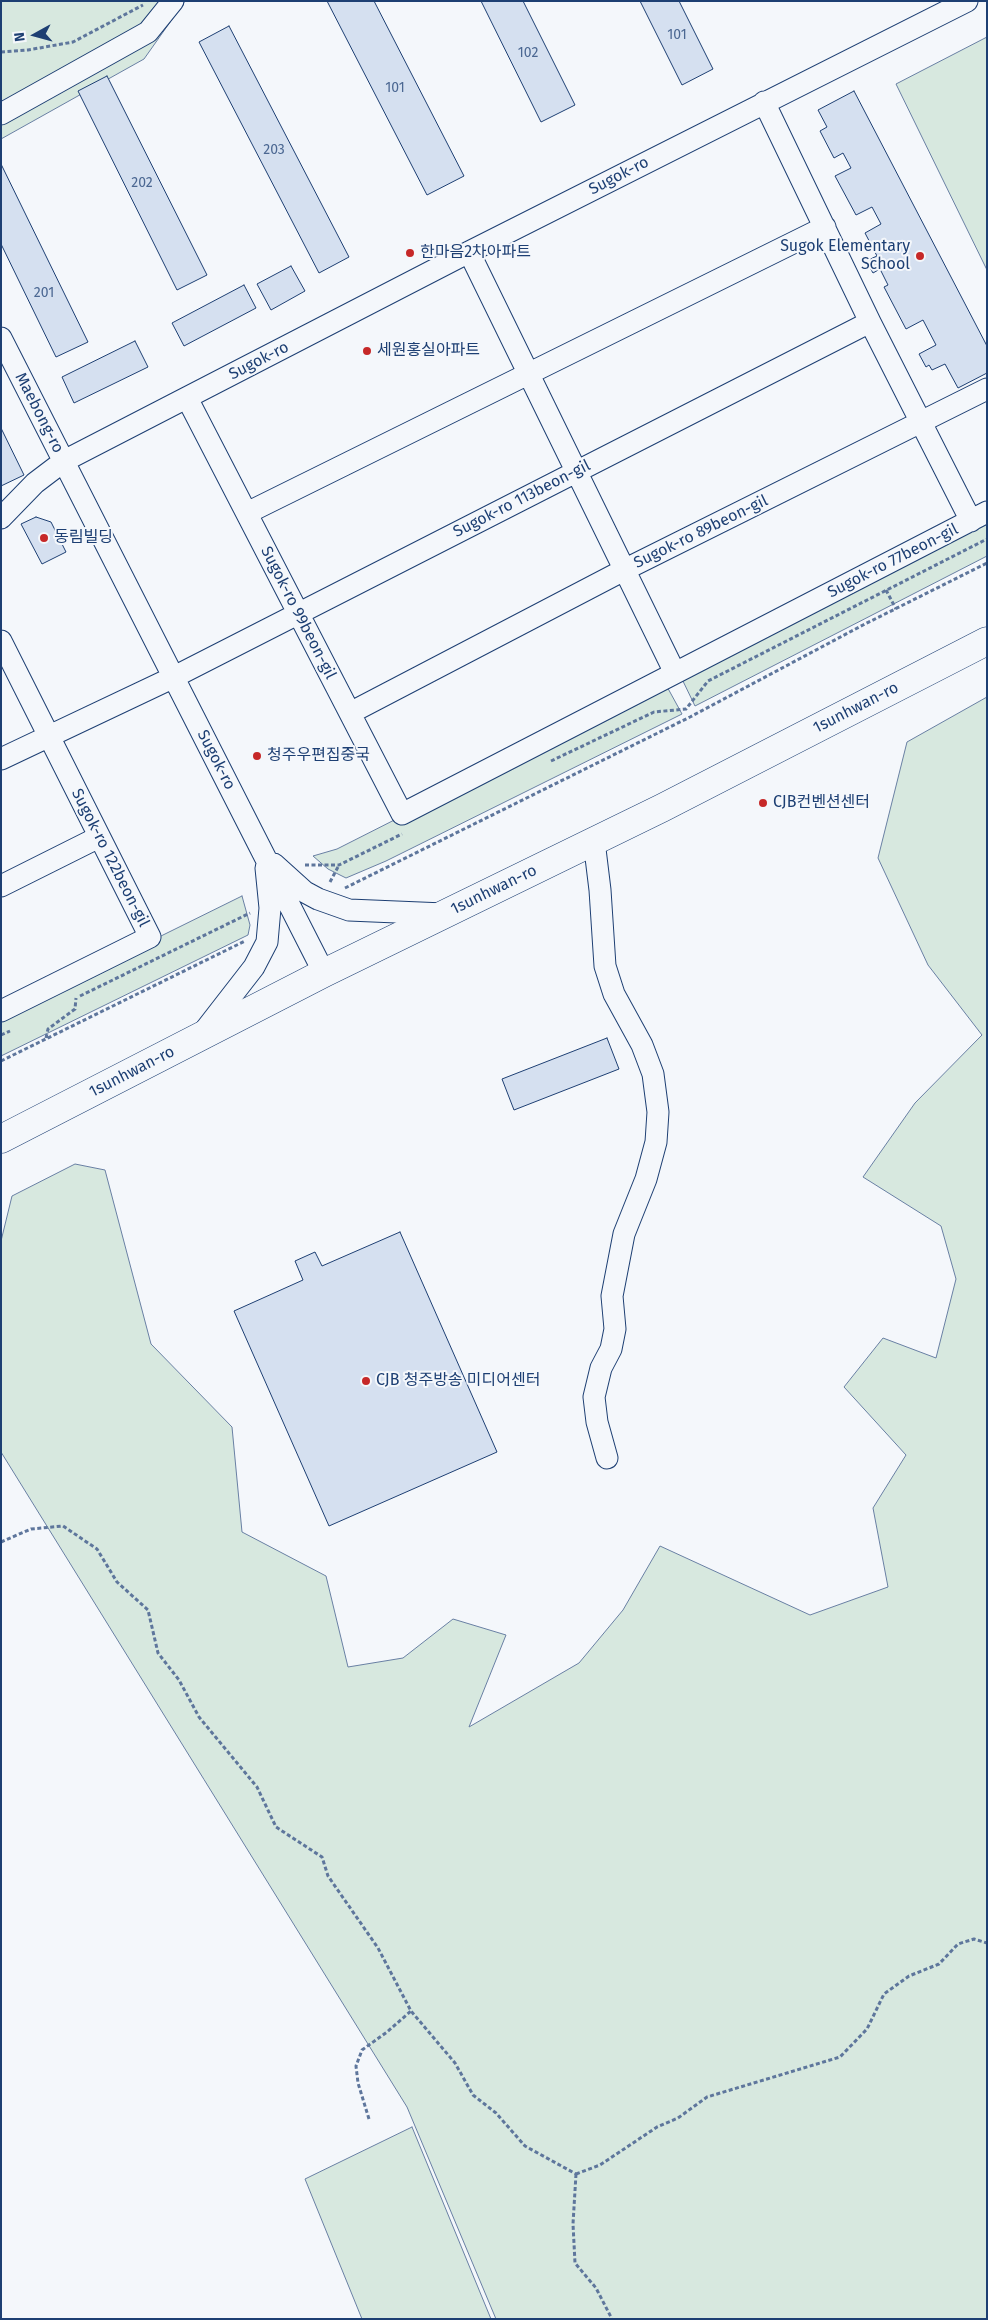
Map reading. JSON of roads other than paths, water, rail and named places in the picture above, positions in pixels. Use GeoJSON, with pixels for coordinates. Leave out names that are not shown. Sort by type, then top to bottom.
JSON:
{"type":"FeatureCollection","features":[{"type":"Feature","properties":{"kind":"main road","name":"1sunhwan-ro"},"geometry":{"type":"LineString","coordinates":[[1,1139],[324,973],[594,841],[987,641]]}},
{"type":"Feature","properties":{"kind":"street"},"geometry":{"type":"LineString","coordinates":[[1,114],[148,32],[173,1]]}},
{"type":"Feature","properties":{"kind":"street","name":"Sugok-ro"},"geometry":{"type":"LineString","coordinates":[[324,973],[64,461],[469,252],[967,1]]}},
{"type":"Feature","properties":{"kind":"street","name":"Sugok-ro 77beon-gil"},"geometry":{"type":"LineString","coordinates":[[675,673],[979,516],[921,423],[764,102]]}},
{"type":"Feature","properties":{"kind":"street"},"geometry":{"type":"LineString","coordinates":[[246,513],[826,227]]}},
{"type":"Feature","properties":{"kind":"street","name":"Sugok-ro 89beon-gil"},"geometry":{"type":"LineString","coordinates":[[469,252],[675,673]]}},
{"type":"Feature","properties":{"kind":"street","name":"Sugok-ro 113beon-gil"},"geometry":{"type":"LineString","coordinates":[[1,759],[174,677],[870,322]]}},
{"type":"Feature","properties":{"kind":"street","name":"Maebong-ro"},"geometry":{"type":"LineString","coordinates":[[1,338],[64,461]]}},
{"type":"Feature","properties":{"kind":"street"},"geometry":{"type":"LineString","coordinates":[[921,423],[987,389]]}},
{"type":"Feature","properties":{"kind":"street","name":"Sugok-ro 99beon-gil"},"geometry":{"type":"LineString","coordinates":[[187,398],[402,814],[675,673]]}},
{"type":"Feature","properties":{"kind":"street","name":"Sugok-ro 89beon-gil"},"geometry":{"type":"LineString","coordinates":[[350,713],[624,570],[921,423]]}},
{"type":"Feature","properties":{"kind":"street"},"geometry":{"type":"LineString","coordinates":[[1,518],[35,483],[64,461]]}},
{"type":"Feature","properties":{"kind":"street","name":"Sugok-ro 122beon-gil"},"geometry":{"type":"LineString","coordinates":[[1,641],[150,937],[1,1011]]}},
{"type":"Feature","properties":{"kind":"street"},"geometry":{"type":"LineString","coordinates":[[1,886],[99,837]]}},
{"type":"Feature","properties":{"kind":"street"},"geometry":{"type":"LineString","coordinates":[[594,841],[600,890],[605,966],[614,994],[638,1037],[653,1074],[658,1112],[656,1142],[648,1170],[624,1234],[612,1296],[615,1329],[611,1349],[602,1368],[594,1397],[597,1422],[607,1458]]}},
{"type":"Feature","properties":{"kind":"street"},"geometry":{"type":"LineString","coordinates":[[265,856],[306,892],[336,906],[349,910],[444,914]]}},
{"type":"Feature","properties":{"kind":"street"},"geometry":{"type":"LineString","coordinates":[[201,1036],[254,967],[267,942],[270,908],[265,856]]}},
{"type":"Feature","properties":{"kind":"place","name":"한마음2차아파트"},"geometry":{"type":"Point","coordinates":[410,253]}},
{"type":"Feature","properties":{"kind":"place","name":"Sugok Elementary School"},"geometry":{"type":"Point","coordinates":[920,256]}},
{"type":"Feature","properties":{"kind":"place","name":"세원홍실아파트"},"geometry":{"type":"Point","coordinates":[367,351]}},
{"type":"Feature","properties":{"kind":"place","name":"동림빌딩"},"geometry":{"type":"Point","coordinates":[44,538]}},
{"type":"Feature","properties":{"kind":"place","name":"청주우편집중국"},"geometry":{"type":"Point","coordinates":[257,756]}},
{"type":"Feature","properties":{"kind":"place","name":"CJB컨벤션센터"},"geometry":{"type":"Point","coordinates":[763,803]}},
{"type":"Feature","properties":{"kind":"place","name":"CJB 청주방송 미디어센터"},"geometry":{"type":"Point","coordinates":[366,1381]}}]}
